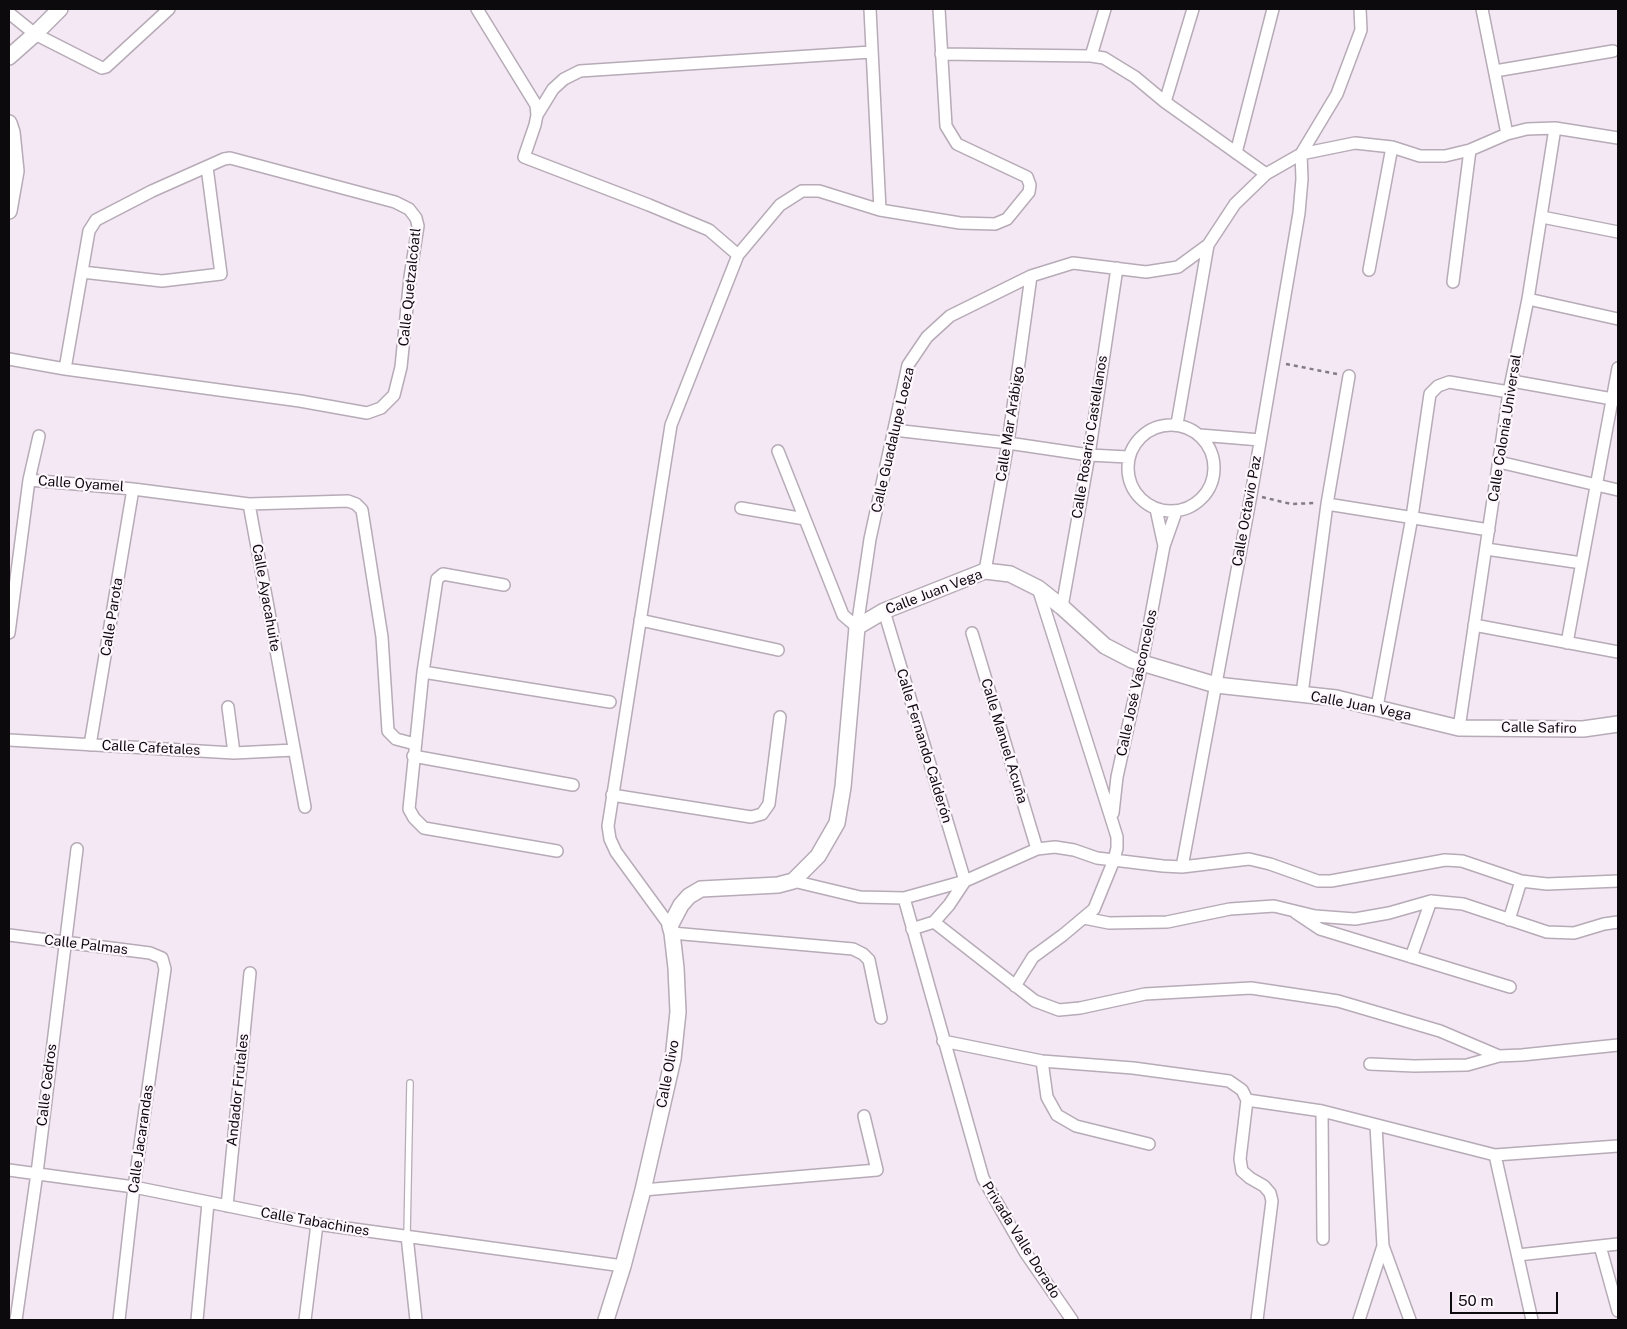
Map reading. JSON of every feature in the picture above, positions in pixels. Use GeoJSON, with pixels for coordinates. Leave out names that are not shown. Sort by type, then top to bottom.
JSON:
{"type":"FeatureCollection","features":[{"type":"Feature","properties":{"kind":"street"},"geometry":{"type":"LineString","coordinates":[[9,57],[60,9]]}},
{"type":"Feature","properties":{"kind":"street"},"geometry":{"type":"LineString","coordinates":[[9,13],[35,34],[102,68],[106,67],[169,9]]}},
{"type":"Feature","properties":{"kind":"street"},"geometry":{"type":"LineString","coordinates":[[476,9],[536,105],[535,125],[524,157],[650,205],[709,230],[738,255]]}},
{"type":"Feature","properties":{"kind":"street"},"geometry":{"type":"LineString","coordinates":[[870,9],[880,210]]}},
{"type":"Feature","properties":{"kind":"street"},"geometry":{"type":"LineString","coordinates":[[881,1018],[869,960],[863,954],[853,949],[671,929],[616,852],[610,840],[608,826],[671,425],[738,255],[780,205],[802,192],[819,191],[880,210],[960,223],[995,224],[1007,220],[1028,192],[1030,185],[1027,177],[958,144],[946,126],[940,9]]}},
{"type":"Feature","properties":{"kind":"street"},"geometry":{"type":"LineString","coordinates":[[1091,56],[1105,9]]}},
{"type":"Feature","properties":{"kind":"street"},"geometry":{"type":"LineString","coordinates":[[1165,102],[1193,9]]}},
{"type":"Feature","properties":{"kind":"street"},"geometry":{"type":"LineString","coordinates":[[1236,153],[1273,9]]}},
{"type":"Feature","properties":{"kind":"street"},"geometry":{"type":"LineString","coordinates":[[1301,154],[1337,94],[1361,30],[1360,9]]}},
{"type":"Feature","properties":{"kind":"street"},"geometry":{"type":"LineString","coordinates":[[1482,9],[1507,134]]}},
{"type":"Feature","properties":{"kind":"street"},"geometry":{"type":"LineString","coordinates":[[1495,71],[1613,51]]}},
{"type":"Feature","properties":{"kind":"street"},"geometry":{"type":"LineString","coordinates":[[537,115],[553,89],[564,78],[580,71],[871,52]]}},
{"type":"Feature","properties":{"kind":"street"},"geometry":{"type":"LineString","coordinates":[[941,54],[1091,56],[1104,58],[1135,77],[1165,102],[1266,174]]}},
{"type":"Feature","properties":{"kind":"street"},"geometry":{"type":"LineString","coordinates":[[9,123],[12,132],[16,171],[9,211]]}},
{"type":"Feature","properties":{"kind":"street"},"geometry":{"type":"LineString","coordinates":[[1301,154],[1355,143],[1392,147],[1420,156],[1445,156],[1470,150],[1507,134],[1527,129],[1555,128],[1618,138]]}},
{"type":"Feature","properties":{"kind":"street","name":"Calle Colonia Universal"},"geometry":{"type":"LineString","coordinates":[[1459,728],[1511,386],[1542,217],[1555,128]]}},
{"type":"Feature","properties":{"kind":"street"},"geometry":{"type":"LineString","coordinates":[[1369,270],[1392,147]]}},
{"type":"Feature","properties":{"kind":"street"},"geometry":{"type":"LineString","coordinates":[[1453,282],[1470,150]]}},
{"type":"Feature","properties":{"kind":"street","name":"Calle Guadalupe Loeza"},"geometry":{"type":"LineString","coordinates":[[857,627],[870,539],[908,365],[927,337],[950,316],[1031,276],[1073,263],[1146,272],[1178,267],[1208,245],[1235,204],[1266,174],[1301,154]]}},
{"type":"Feature","properties":{"kind":"street","name":"Calle Octavio Paz"},"geometry":{"type":"LineString","coordinates":[[1182,867],[1251,495],[1299,213],[1302,179],[1301,154]]}},
{"type":"Feature","properties":{"kind":"street","name":"Calle Quetzalcóatl"},"geometry":{"type":"LineString","coordinates":[[9,359],[65,369],[275,397],[367,413],[381,408],[394,395],[401,367],[410,277],[418,226],[416,218],[409,208],[395,202],[230,158],[207,167],[152,191],[96,220],[89,232],[65,369]]}},
{"type":"Feature","properties":{"kind":"street"},"geometry":{"type":"LineString","coordinates":[[82,272],[162,281],[221,274],[207,167]]}},
{"type":"Feature","properties":{"kind":"street"},"geometry":{"type":"LineString","coordinates":[[1542,217],[1618,232]]}},
{"type":"Feature","properties":{"kind":"street"},"geometry":{"type":"LineString","coordinates":[[1177,424],[1208,245]]}},
{"type":"Feature","properties":{"kind":"street","name":"Calle Rosario Castellanos"},"geometry":{"type":"LineString","coordinates":[[1062,607],[1117,268]]}},
{"type":"Feature","properties":{"kind":"street","name":"Calle Mar Arábigo"},"geometry":{"type":"LineString","coordinates":[[985,571],[1008,443],[1031,276]]}},
{"type":"Feature","properties":{"kind":"street"},"geometry":{"type":"LineString","coordinates":[[1528,299],[1618,319]]}},
{"type":"Feature","properties":{"kind":"street"},"geometry":{"type":"LineString","coordinates":[[1567,642],[1597,485],[1616,399],[1618,368]]}},
{"type":"Feature","properties":{"kind":"street"},"geometry":{"type":"LineString","coordinates":[[1302,694],[1348,376]]}},
{"type":"Feature","properties":{"kind":"street"},"geometry":{"type":"LineString","coordinates":[[1377,707],[1412,517],[1430,394],[1438,386],[1449,382],[1511,386],[1616,399]]}},
{"type":"Feature","properties":{"kind":"street"},"geometry":{"type":"LineString","coordinates":[[1200,435],[1214,456],[1213,481],[1200,502],[1176,512],[1156,510],[1138,498],[1128,479],[1128,457],[1138,438],[1156,426],[1177,424],[1200,435],[1260,440]]}},
{"type":"Feature","properties":{"kind":"street"},"geometry":{"type":"LineString","coordinates":[[894,430],[1008,443],[1088,455],[1128,457]]}},
{"type":"Feature","properties":{"kind":"street"},"geometry":{"type":"LineString","coordinates":[[9,633],[10,611],[29,480],[39,436]]}},
{"type":"Feature","properties":{"kind":"street"},"geometry":{"type":"LineString","coordinates":[[778,451],[843,615],[857,627],[843,788],[837,823],[818,856],[793,882]]}},
{"type":"Feature","properties":{"kind":"street"},"geometry":{"type":"LineString","coordinates":[[1499,462],[1618,490]]}},
{"type":"Feature","properties":{"kind":"street","name":"Calle Oyamel"},"geometry":{"type":"LineString","coordinates":[[29,480],[133,488]]}},
{"type":"Feature","properties":{"kind":"street"},"geometry":{"type":"LineString","coordinates":[[133,488],[249,504],[348,501],[356,504],[362,510],[382,637],[388,731],[396,739],[414,750],[573,785]]}},
{"type":"Feature","properties":{"kind":"street","name":"Calle Parota"},"geometry":{"type":"LineString","coordinates":[[90,745],[133,488]]}},
{"type":"Feature","properties":{"kind":"street","name":"Calle Ayacahuite"},"geometry":{"type":"LineString","coordinates":[[249,504],[305,807]]}},
{"type":"Feature","properties":{"kind":"street"},"geometry":{"type":"LineString","coordinates":[[1328,504],[1489,530]]}},
{"type":"Feature","properties":{"kind":"street"},"geometry":{"type":"LineString","coordinates":[[741,508],[805,519]]}},
{"type":"Feature","properties":{"kind":"street","name":"Calle José Vasconcelos"},"geometry":{"type":"LineString","coordinates":[[1156,510],[1164,546]]}},
{"type":"Feature","properties":{"kind":"street","name":"Calle José Vasconcelos"},"geometry":{"type":"LineString","coordinates":[[1112,821],[1117,777],[1142,663],[1164,546],[1176,512]]}},
{"type":"Feature","properties":{"kind":"street"},"geometry":{"type":"LineString","coordinates":[[1486,549],[1582,563]]}},
{"type":"Feature","properties":{"kind":"street","name":"Calle Juan Vega"},"geometry":{"type":"LineString","coordinates":[[857,627],[884,611],[985,571],[1010,574],[1038,588],[1105,646],[1132,660],[1216,685],[1336,698],[1459,728]]}},
{"type":"Feature","properties":{"kind":"street"},"geometry":{"type":"LineString","coordinates":[[504,585],[443,574],[437,579],[423,672],[409,809],[414,818],[424,828],[557,851]]}},
{"type":"Feature","properties":{"kind":"street"},"geometry":{"type":"LineString","coordinates":[[1015,986],[1033,957],[1094,909],[1114,860],[1117,837],[1038,588]]}},
{"type":"Feature","properties":{"kind":"street","name":"Calle Fernando Calderón"},"geometry":{"type":"LineString","coordinates":[[884,611],[965,881]]}},
{"type":"Feature","properties":{"kind":"street"},"geometry":{"type":"LineString","coordinates":[[640,620],[778,650]]}},
{"type":"Feature","properties":{"kind":"street"},"geometry":{"type":"LineString","coordinates":[[1474,625],[1618,652]]}},
{"type":"Feature","properties":{"kind":"street","name":"Calle Manuel Acuña"},"geometry":{"type":"LineString","coordinates":[[972,633],[1037,849]]}},
{"type":"Feature","properties":{"kind":"street"},"geometry":{"type":"LineString","coordinates":[[423,672],[610,702]]}},
{"type":"Feature","properties":{"kind":"street"},"geometry":{"type":"LineString","coordinates":[[228,707],[234,753]]}},
{"type":"Feature","properties":{"kind":"street"},"geometry":{"type":"LineString","coordinates":[[612,795],[751,817],[762,814],[769,804],[780,718]]}},
{"type":"Feature","properties":{"kind":"street","name":"Calle Safiro"},"geometry":{"type":"LineString","coordinates":[[1459,728],[1583,729],[1618,724]]}},
{"type":"Feature","properties":{"kind":"street","name":"Calle Cafetales"},"geometry":{"type":"LineString","coordinates":[[9,740],[234,753],[294,750]]}},
{"type":"Feature","properties":{"kind":"street"},"geometry":{"type":"LineString","coordinates":[[671,929],[681,905],[701,889],[778,885],[793,882],[860,897],[904,898],[965,881],[1037,849],[1055,847],[1074,850],[1097,858],[1182,867],[1249,858],[1318,880],[1331,882],[1445,860],[1462,861],[1521,881],[1547,884],[1618,881]]}},
{"type":"Feature","properties":{"kind":"street","name":"Calle Cedros"},"geometry":{"type":"LineString","coordinates":[[16,1320],[37,1173],[77,849]]}},
{"type":"Feature","properties":{"kind":"street"},"geometry":{"type":"LineString","coordinates":[[912,929],[934,922],[950,905],[965,881]]}},
{"type":"Feature","properties":{"kind":"street"},"geometry":{"type":"LineString","coordinates":[[1509,920],[1521,881]]}},
{"type":"Feature","properties":{"kind":"street","name":"Privada Valle Dorado"},"geometry":{"type":"LineString","coordinates":[[904,898],[983,1178],[1025,1252],[1072,1320]]}},
{"type":"Feature","properties":{"kind":"street"},"geometry":{"type":"LineString","coordinates":[[1084,918],[1109,923],[1166,922],[1230,909],[1274,906],[1315,916],[1355,919],[1389,913],[1431,901],[1463,904],[1547,932],[1574,933],[1618,922]]}},
{"type":"Feature","properties":{"kind":"street"},"geometry":{"type":"LineString","coordinates":[[1411,957],[1431,901]]}},
{"type":"Feature","properties":{"kind":"street"},"geometry":{"type":"LineString","coordinates":[[1292,910],[1320,929],[1510,986]]}},
{"type":"Feature","properties":{"kind":"street"},"geometry":{"type":"LineString","coordinates":[[934,922],[1035,1001],[1059,1010],[1080,1008],[1145,994],[1251,988],[1338,1001],[1440,1031],[1499,1056]]}},
{"type":"Feature","properties":{"kind":"street","name":"Calle Olivo"},"geometry":{"type":"LineString","coordinates":[[606,1320],[623,1266],[643,1190],[673,1059],[678,1012],[671,929]]}},
{"type":"Feature","properties":{"kind":"street","name":"Calle Palmas"},"geometry":{"type":"LineString","coordinates":[[9,935],[150,953],[162,958]]}},
{"type":"Feature","properties":{"kind":"street","name":"Calle Jacarandas"},"geometry":{"type":"LineString","coordinates":[[118,1320],[134,1187],[165,969],[162,958]]}},
{"type":"Feature","properties":{"kind":"street","name":"Andador Frutales"},"geometry":{"type":"LineString","coordinates":[[227,1206],[250,974]]}},
{"type":"Feature","properties":{"kind":"street"},"geometry":{"type":"LineString","coordinates":[[943,1041],[1042,1061],[1133,1068],[1229,1082],[1242,1090],[1247,1100],[1240,1159],[1242,1171],[1264,1186],[1270,1193],[1272,1201],[1257,1320]]}},
{"type":"Feature","properties":{"kind":"street"},"geometry":{"type":"LineString","coordinates":[[1370,1064],[1414,1066],[1467,1065],[1499,1056],[1618,1045]]}},
{"type":"Feature","properties":{"kind":"street"},"geometry":{"type":"LineString","coordinates":[[1042,1061],[1047,1097],[1057,1115],[1076,1126],[1149,1144]]}},
{"type":"Feature","properties":{"kind":"street"},"geometry":{"type":"LineString","coordinates":[[1247,1100],[1322,1111],[1495,1155],[1618,1146]]}},
{"type":"Feature","properties":{"kind":"street"},"geometry":{"type":"LineString","coordinates":[[1322,1111],[1323,1238]]}},
{"type":"Feature","properties":{"kind":"street"},"geometry":{"type":"LineString","coordinates":[[643,1190],[877,1170],[864,1116]]}},
{"type":"Feature","properties":{"kind":"street"},"geometry":{"type":"LineString","coordinates":[[1376,1126],[1383,1246],[1410,1320]]}},
{"type":"Feature","properties":{"kind":"street"},"geometry":{"type":"LineString","coordinates":[[1495,1155],[1532,1320]]}},
{"type":"Feature","properties":{"kind":"street","name":"Calle Tabachines"},"geometry":{"type":"LineString","coordinates":[[9,1170],[134,1187],[317,1224],[623,1266]]}},
{"type":"Feature","properties":{"kind":"street"},"geometry":{"type":"LineString","coordinates":[[198,1320],[208,1203]]}},
{"type":"Feature","properties":{"kind":"street"},"geometry":{"type":"LineString","coordinates":[[305,1320],[317,1224]]}},
{"type":"Feature","properties":{"kind":"street"},"geometry":{"type":"LineString","coordinates":[[407,1236],[416,1320]]}},
{"type":"Feature","properties":{"kind":"street"},"geometry":{"type":"LineString","coordinates":[[1518,1255],[1618,1244]]}},
{"type":"Feature","properties":{"kind":"street"},"geometry":{"type":"LineString","coordinates":[[1359,1320],[1383,1246]]}},
{"type":"Feature","properties":{"kind":"street"},"geometry":{"type":"LineString","coordinates":[[1600,1246],[1618,1311]]}},
{"type":"Feature","properties":{"kind":"lane"},"geometry":{"type":"LineString","coordinates":[[407,1236],[410,1083]]}},
{"type":"Feature","properties":{"kind":"path"},"geometry":{"type":"LineString","coordinates":[[1273,361],[1348,376]]}},
{"type":"Feature","properties":{"kind":"path"},"geometry":{"type":"LineString","coordinates":[[1251,495],[1291,504],[1328,504]]}}]}
